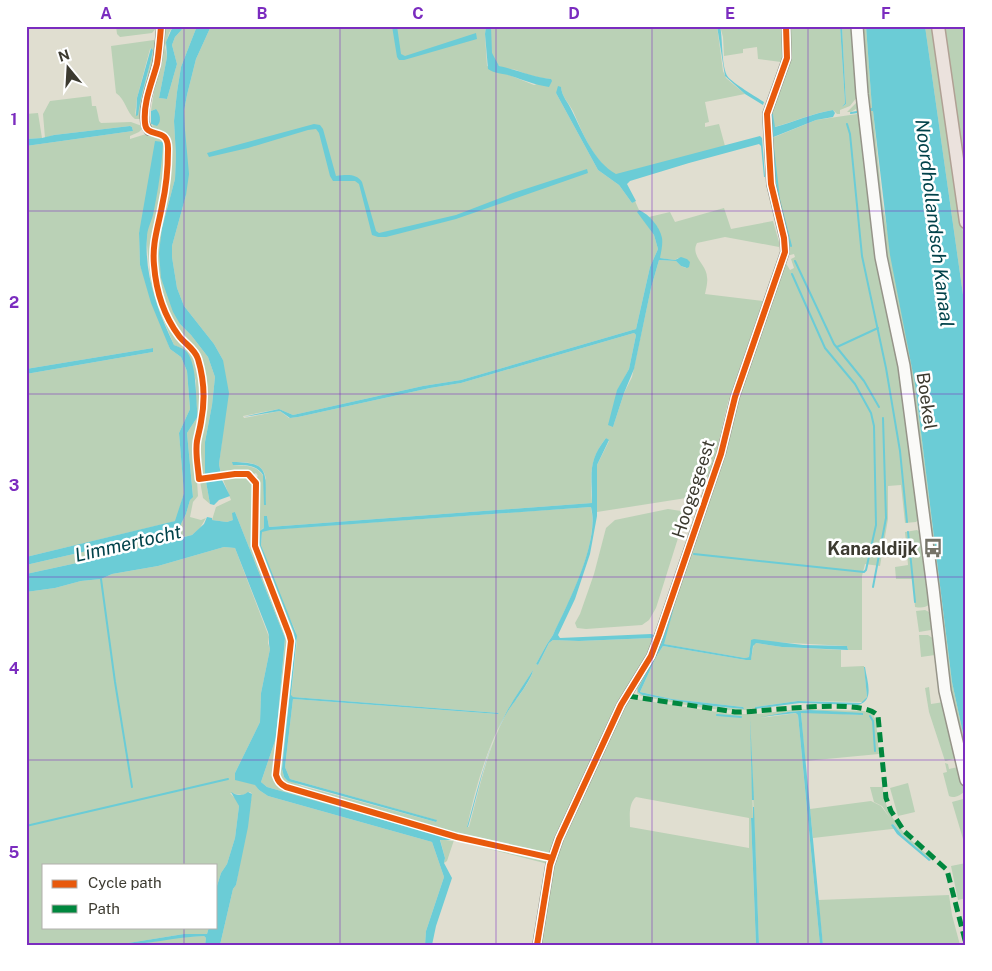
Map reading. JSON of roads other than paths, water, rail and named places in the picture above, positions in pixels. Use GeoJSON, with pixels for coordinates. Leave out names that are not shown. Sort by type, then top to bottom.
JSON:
{"type":"FeatureCollection","features":[{"type":"Feature","properties":{"kind":"main road"},"geometry":{"type":"LineString","coordinates":[[938,26],[966,222]]}},
{"type":"Feature","properties":{"kind":"street"},"geometry":{"type":"LineString","coordinates":[[149,131],[145,127],[144,121],[146,102],[157,63],[162,26]]}},
{"type":"Feature","properties":{"kind":"street","name":"Hoogegeest"},"geometry":{"type":"LineString","coordinates":[[537,945],[550,865],[554,852],[621,705],[651,656],[721,454],[734,397],[785,252],[784,238],[771,184],[766,114],[787,58],[786,26]]}},
{"type":"Feature","properties":{"kind":"street","name":"Boekel"},"geometry":{"type":"LineString","coordinates":[[857,26],[862,94],[880,257],[904,366],[945,691],[966,780]]}},
{"type":"Feature","properties":{"kind":"water"},"geometry":{"type":"Polygon","coordinates":[[[173,26],[185,26],[175,37],[172,45],[177,64],[167,99],[159,98],[167,57],[166,42],[173,26]]]}},
{"type":"Feature","properties":{"kind":"water"},"geometry":{"type":"Polygon","coordinates":[[[197,26],[211,26],[196,59],[184,111],[189,174],[186,195],[172,246],[172,257],[177,288],[184,306],[214,344],[223,360],[229,393],[219,464],[222,480],[230,496],[219,500],[214,505],[210,504],[205,476],[205,442],[215,377],[208,357],[180,324],[173,312],[161,278],[159,253],[162,228],[175,179],[174,121],[181,67],[197,26]]]}},
{"type":"Feature","properties":{"kind":"water"},"geometry":{"type":"Polygon","coordinates":[[[392,26],[397,26],[401,54],[405,56],[476,33],[477,39],[399,60],[392,26]]]}},
{"type":"Feature","properties":{"kind":"water"},"geometry":{"type":"Polygon","coordinates":[[[486,26],[491,26],[492,53],[499,66],[551,79],[549,87],[496,73],[488,69],[486,26]]]}},
{"type":"Feature","properties":{"kind":"water"},"geometry":{"type":"Polygon","coordinates":[[[717,26],[720,26],[724,67],[728,77],[764,102],[763,105],[745,94],[725,76],[717,26]]]}},
{"type":"Feature","properties":{"kind":"water"},"geometry":{"type":"Polygon","coordinates":[[[840,26],[842,26],[846,104],[842,107],[845,103],[840,26]]]}},
{"type":"Feature","properties":{"kind":"water","name":"Noordhollandsch Kanaal"},"geometry":{"type":"Polygon","coordinates":[[[866,26],[925,26],[966,316],[966,747],[952,682],[915,384],[890,255],[873,111],[870,111],[869,108],[872,108],[866,26]]]}},
{"type":"Feature","properties":{"kind":"water"},"geometry":{"type":"Polygon","coordinates":[[[151,48],[153,50],[138,115],[136,116],[137,98],[151,48]]]}},
{"type":"Feature","properties":{"kind":"water"},"geometry":{"type":"Polygon","coordinates":[[[558,86],[561,87],[564,97],[595,155],[608,169],[616,174],[760,136],[762,138],[765,177],[761,146],[759,144],[630,181],[627,184],[636,201],[632,203],[619,185],[598,170],[556,93],[558,86]]]}},
{"type":"Feature","properties":{"kind":"water"},"geometry":{"type":"Polygon","coordinates":[[[156,109],[160,118],[157,126],[151,124],[151,111],[156,109]]]}},
{"type":"Feature","properties":{"kind":"water"},"geometry":{"type":"Polygon","coordinates":[[[833,110],[835,113],[833,117],[816,120],[771,138],[772,114],[775,127],[833,110]]]}},
{"type":"Feature","properties":{"kind":"water"},"geometry":{"type":"Polygon","coordinates":[[[314,124],[320,125],[323,129],[336,176],[354,176],[362,182],[376,231],[379,233],[456,215],[513,193],[587,169],[588,173],[456,219],[386,237],[378,237],[372,235],[359,184],[355,181],[333,181],[330,176],[319,133],[316,129],[209,157],[207,153],[314,124]]]}},
{"type":"Feature","properties":{"kind":"water"},"geometry":{"type":"Polygon","coordinates":[[[130,126],[133,131],[26,146],[26,139],[130,126]]]}},
{"type":"Feature","properties":{"kind":"water"},"geometry":{"type":"Polygon","coordinates":[[[155,141],[163,142],[157,197],[147,234],[148,265],[153,292],[168,332],[174,345],[185,350],[189,356],[194,372],[198,416],[187,433],[193,497],[178,530],[26,565],[26,557],[175,521],[184,493],[179,433],[190,409],[187,371],[181,357],[170,349],[151,303],[140,265],[139,233],[155,141]]]}},
{"type":"Feature","properties":{"kind":"water"},"geometry":{"type":"Polygon","coordinates":[[[639,210],[650,218],[661,234],[660,258],[675,260],[681,257],[690,262],[687,268],[681,266],[676,261],[659,260],[651,288],[634,369],[613,427],[608,425],[617,390],[629,369],[636,335],[634,333],[461,383],[298,417],[290,418],[280,411],[243,417],[279,409],[293,415],[423,386],[461,380],[636,329],[650,267],[658,249],[654,235],[637,212],[639,210]]]}},
{"type":"Feature","properties":{"kind":"water"},"geometry":{"type":"Polygon","coordinates":[[[153,348],[153,352],[26,374],[26,369],[153,348]]]}},
{"type":"Feature","properties":{"kind":"water"},"geometry":{"type":"Polygon","coordinates":[[[606,438],[609,440],[597,465],[597,516],[590,554],[575,599],[558,635],[560,638],[651,634],[654,635],[652,638],[579,641],[553,640],[549,643],[538,665],[536,664],[553,635],[581,572],[591,537],[593,521],[591,507],[262,532],[261,545],[297,636],[291,695],[293,697],[499,713],[293,699],[285,767],[290,779],[437,820],[436,822],[288,781],[284,777],[282,769],[295,642],[294,633],[259,543],[260,531],[264,528],[264,516],[267,516],[269,527],[592,503],[591,476],[593,462],[606,438]]]}},
{"type":"Feature","properties":{"kind":"water"},"geometry":{"type":"Polygon","coordinates":[[[232,462],[254,464],[260,467],[265,477],[266,505],[264,505],[263,475],[260,471],[245,465],[233,465],[232,462]]]}},
{"type":"Feature","properties":{"kind":"water","name":"Limmertocht"},"geometry":{"type":"Polygon","coordinates":[[[235,512],[285,638],[276,738],[261,782],[267,787],[454,840],[440,840],[445,858],[444,863],[452,878],[436,926],[432,945],[425,945],[426,931],[444,877],[432,842],[268,796],[255,785],[235,780],[235,773],[260,722],[261,693],[270,649],[268,632],[235,548],[224,547],[158,566],[112,574],[101,579],[26,592],[26,574],[192,535],[204,524],[207,517],[212,518],[212,520],[227,522],[233,520],[232,513],[235,512]]]}},
{"type":"Feature","properties":{"kind":"water"},"geometry":{"type":"Polygon","coordinates":[[[676,600],[664,644],[745,658],[749,657],[751,640],[754,639],[803,645],[847,646],[848,650],[782,647],[756,643],[753,646],[751,660],[746,660],[663,646],[640,692],[672,699],[743,707],[744,709],[701,705],[642,695],[638,692],[638,689],[661,644],[676,600]]]}},
{"type":"Feature","properties":{"kind":"water"},"geometry":{"type":"Polygon","coordinates":[[[864,667],[869,690],[867,699],[863,703],[858,705],[800,703],[755,709],[755,707],[798,701],[861,703],[867,697],[864,667]]]}},
{"type":"Feature","properties":{"kind":"water"},"geometry":{"type":"Polygon","coordinates":[[[533,670],[494,738],[484,768],[488,754],[493,740],[499,726],[533,670]]]}},
{"type":"Feature","properties":{"kind":"water"},"geometry":{"type":"Polygon","coordinates":[[[810,710],[863,713],[863,715],[801,713],[823,945],[820,945],[798,715],[796,713],[760,717],[810,710]]]}},
{"type":"Feature","properties":{"kind":"water"},"geometry":{"type":"Polygon","coordinates":[[[750,717],[754,800],[752,800],[750,717]]]}},
{"type":"Feature","properties":{"kind":"water"},"geometry":{"type":"Polygon","coordinates":[[[484,768],[468,827],[467,827],[484,768]]]}},
{"type":"Feature","properties":{"kind":"water"},"geometry":{"type":"Polygon","coordinates":[[[231,792],[238,795],[248,792],[252,794],[248,827],[236,885],[233,889],[220,945],[205,945],[206,938],[204,936],[116,945],[184,934],[207,934],[209,928],[218,928],[218,883],[227,864],[235,838],[239,806],[231,792]]]}},
{"type":"Feature","properties":{"kind":"water"},"geometry":{"type":"Polygon","coordinates":[[[753,807],[759,945],[756,945],[751,818],[753,818],[753,807]]]}},
{"type":"Feature","properties":{"kind":"water"},"geometry":{"type":"Polygon","coordinates":[[[893,824],[902,835],[931,860],[929,861],[897,834],[891,825],[893,824]]]}},
{"type":"Feature","properties":{"kind":"waterway"},"geometry":{"type":"LineString","coordinates":[[851,113],[857,112]]}},
{"type":"Feature","properties":{"kind":"waterway"},"geometry":{"type":"LineString","coordinates":[[847,124],[850,134],[862,256],[886,368],[900,451],[907,522]]}},
{"type":"Feature","properties":{"kind":"waterway"},"geometry":{"type":"LineString","coordinates":[[773,147],[779,199],[791,246]]}},
{"type":"Feature","properties":{"kind":"waterway"},"geometry":{"type":"LineString","coordinates":[[795,261],[834,344],[864,381],[879,407]]}},
{"type":"Feature","properties":{"kind":"waterway"},"geometry":{"type":"LineString","coordinates":[[694,554],[864,572],[866,570],[876,525],[874,426],[871,413],[855,384],[825,348],[792,274]]}},
{"type":"Feature","properties":{"kind":"waterway"},"geometry":{"type":"LineString","coordinates":[[837,347],[878,328]]}},
{"type":"Feature","properties":{"kind":"waterway"},"geometry":{"type":"LineString","coordinates":[[873,587],[886,518],[883,418]]}},
{"type":"Feature","properties":{"kind":"waterway"},"geometry":{"type":"LineString","coordinates":[[908,532],[915,602]]}},
{"type":"Feature","properties":{"kind":"waterway"},"geometry":{"type":"LineString","coordinates":[[101,579],[132,787]]}},
{"type":"Feature","properties":{"kind":"waterway"},"geometry":{"type":"LineString","coordinates":[[717,715],[741,717]]}},
{"type":"Feature","properties":{"kind":"waterway"},"geometry":{"type":"LineString","coordinates":[[870,716],[873,721],[875,751]]}},
{"type":"Feature","properties":{"kind":"waterway"},"geometry":{"type":"LineString","coordinates":[[26,826],[228,779]]}},
{"type":"Feature","properties":{"kind":"place","name":"Kanaaldijk"},"geometry":{"type":"Point","coordinates":[933,548]}}]}
